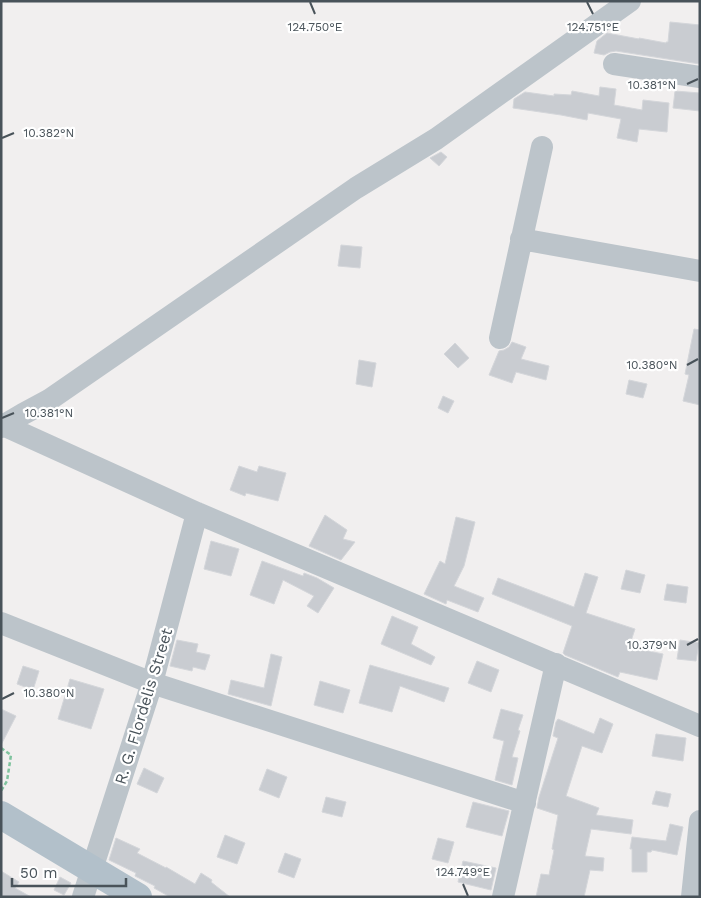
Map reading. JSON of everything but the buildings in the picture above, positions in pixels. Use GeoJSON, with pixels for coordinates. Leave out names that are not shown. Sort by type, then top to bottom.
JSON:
{"type":"FeatureCollection","features":[{"type":"Feature","properties":{"kind":"main road"},"geometry":{"type":"LineString","coordinates":[[1,815],[138,897]]}},
{"type":"Feature","properties":{"kind":"street"},"geometry":{"type":"LineString","coordinates":[[2,426],[49,400],[356,188],[436,139],[630,1]]}},
{"type":"Feature","properties":{"kind":"street"},"geometry":{"type":"LineString","coordinates":[[614,64],[700,77]]}},
{"type":"Feature","properties":{"kind":"street"},"geometry":{"type":"LineString","coordinates":[[500,338],[542,147]]}},
{"type":"Feature","properties":{"kind":"street"},"geometry":{"type":"LineString","coordinates":[[521,239],[700,271]]}},
{"type":"Feature","properties":{"kind":"street"},"geometry":{"type":"LineString","coordinates":[[2,426],[197,513],[700,726]]}},
{"type":"Feature","properties":{"kind":"street","name":"R. G. Flordelis Street"},"geometry":{"type":"LineString","coordinates":[[83,897],[152,683],[197,513]]}},
{"type":"Feature","properties":{"kind":"street"},"geometry":{"type":"LineString","coordinates":[[1,623],[152,683],[525,803]]}},
{"type":"Feature","properties":{"kind":"street"},"geometry":{"type":"LineString","coordinates":[[503,897],[556,664]]}},
{"type":"Feature","properties":{"kind":"street"},"geometry":{"type":"LineString","coordinates":[[692,897],[700,821]]}},
{"type":"Feature","properties":{"kind":"path"},"geometry":{"type":"LineString","coordinates":[[1,748],[11,755],[7,781],[1,791]]}}]}
